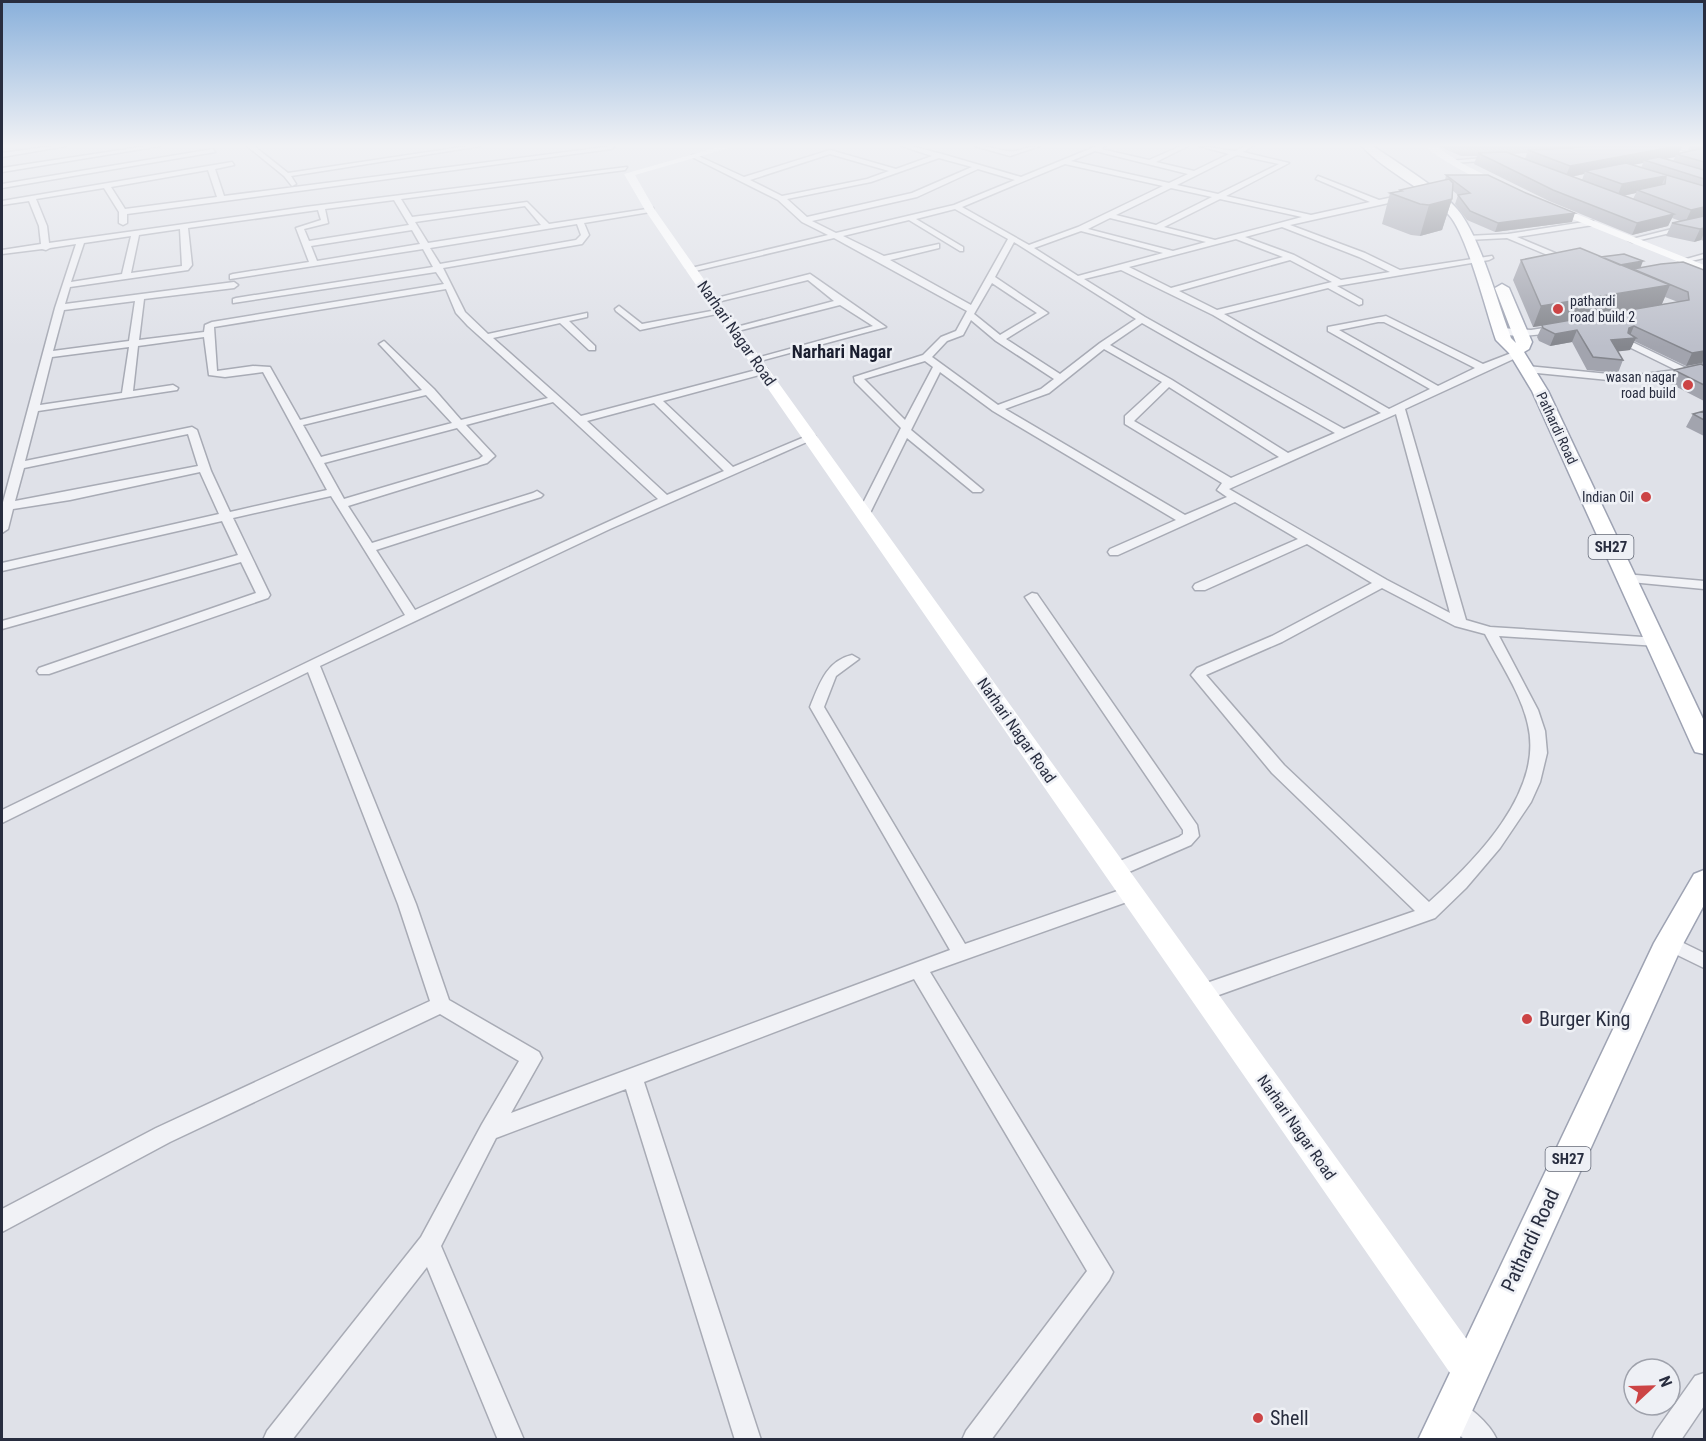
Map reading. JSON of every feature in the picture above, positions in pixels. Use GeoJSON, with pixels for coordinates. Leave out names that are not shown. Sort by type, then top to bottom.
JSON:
{"type":"FeatureCollection","features":[{"type":"Feature","properties":{"kind":"main road","name":"Pathardi Road"},"geometry":{"type":"LineString","coordinates":[[1454,213],[1473,238],[1474,259],[1504,340],[1520,352],[1540,391],[1625,578],[1658,642],[1704,746]]}},
{"type":"Feature","properties":{"kind":"main road"},"geometry":{"type":"LineString","coordinates":[[1473,238],[1489,258],[1520,352]]}},
{"type":"Feature","properties":{"kind":"main road","name":"Pathardi Road"},"geometry":{"type":"LineString","coordinates":[[1445,1425],[1669,943],[1704,881]]}},
{"type":"Feature","properties":{"kind":"street"},"geometry":{"type":"LineString","coordinates":[[38,213],[43,226],[46,248]]}},
{"type":"Feature","properties":{"kind":"street"},"geometry":{"type":"LineString","coordinates":[[122,236],[123,213]]}},
{"type":"Feature","properties":{"kind":"street"},"geometry":{"type":"LineString","coordinates":[[2,253],[274,213]]}},
{"type":"Feature","properties":{"kind":"street"},"geometry":{"type":"LineString","coordinates":[[314,264],[300,228],[325,221],[323,213]]}},
{"type":"Feature","properties":{"kind":"street"},"geometry":{"type":"LineString","coordinates":[[406,213],[462,313],[664,500]]}},
{"type":"Feature","properties":{"kind":"street"},"geometry":{"type":"LineString","coordinates":[[306,244],[477,213]]}},
{"type":"Feature","properties":{"kind":"street"},"geometry":{"type":"LineString","coordinates":[[448,224],[520,213]]}},
{"type":"Feature","properties":{"kind":"street"},"geometry":{"type":"LineString","coordinates":[[537,213],[547,226]]}},
{"type":"Feature","properties":{"kind":"street"},"geometry":{"type":"LineString","coordinates":[[59,308],[140,297],[233,277],[629,213]]}},
{"type":"Feature","properties":{"kind":"street","name":"Narhari Nagar Road"},"geometry":{"type":"LineString","coordinates":[[652,213],[1469,1371]]}},
{"type":"Feature","properties":{"kind":"street"},"geometry":{"type":"LineString","coordinates":[[798,213],[833,236],[883,259],[971,312],[999,339],[1059,378]]}},
{"type":"Feature","properties":{"kind":"street"},"geometry":{"type":"LineString","coordinates":[[805,220],[834,213]]}},
{"type":"Feature","properties":{"kind":"street"},"geometry":{"type":"LineString","coordinates":[[691,269],[930,213]]}},
{"type":"Feature","properties":{"kind":"street"},"geometry":{"type":"LineString","coordinates":[[967,213],[1012,238],[1142,319],[1344,434]]}},
{"type":"Feature","properties":{"kind":"street"},"geometry":{"type":"LineString","coordinates":[[1028,248],[1081,229],[1113,213]]}},
{"type":"Feature","properties":{"kind":"street"},"geometry":{"type":"LineString","coordinates":[[1158,227],[1185,213]]}},
{"type":"Feature","properties":{"kind":"street"},"geometry":{"type":"LineString","coordinates":[[1294,213],[1310,217]]}},
{"type":"Feature","properties":{"kind":"street"},"geometry":{"type":"LineString","coordinates":[[1076,279],[1327,213]]}},
{"type":"Feature","properties":{"kind":"street"},"geometry":{"type":"LineString","coordinates":[[1567,213],[1704,269]]}},
{"type":"Feature","properties":{"kind":"street"},"geometry":{"type":"LineString","coordinates":[[1109,215],[1214,242]]}},
{"type":"Feature","properties":{"kind":"street"},"geometry":{"type":"LineString","coordinates":[[910,218],[960,249]]}},
{"type":"Feature","properties":{"kind":"street"},"geometry":{"type":"LineString","coordinates":[[1665,220],[1685,228]]}},
{"type":"Feature","properties":{"kind":"street"},"geometry":{"type":"LineString","coordinates":[[236,301],[579,242],[585,235],[580,221]]}},
{"type":"Feature","properties":{"kind":"street"},"geometry":{"type":"LineString","coordinates":[[1473,238],[1508,236],[1590,223]]}},
{"type":"Feature","properties":{"kind":"street"},"geometry":{"type":"LineString","coordinates":[[1632,240],[1704,223]]}},
{"type":"Feature","properties":{"kind":"street"},"geometry":{"type":"LineString","coordinates":[[1284,225],[1399,273]]}},
{"type":"Feature","properties":{"kind":"street"},"geometry":{"type":"LineString","coordinates":[[66,285],[187,266],[184,226]]}},
{"type":"Feature","properties":{"kind":"street"},"geometry":{"type":"LineString","coordinates":[[413,226],[426,228]]}},
{"type":"Feature","properties":{"kind":"street"},"geometry":{"type":"LineString","coordinates":[[1081,229],[1172,253]]}},
{"type":"Feature","properties":{"kind":"street"},"geometry":{"type":"LineString","coordinates":[[126,277],[135,234]]}},
{"type":"Feature","properties":{"kind":"street"},"geometry":{"type":"LineString","coordinates":[[1236,236],[1291,257],[1340,283]]}},
{"type":"Feature","properties":{"kind":"street"},"geometry":{"type":"LineString","coordinates":[[1508,236],[1580,266]]}},
{"type":"Feature","properties":{"kind":"street"},"geometry":{"type":"LineString","coordinates":[[977,490],[905,429],[860,380],[859,376],[926,357],[944,339],[960,333],[1012,238]]}},
{"type":"Feature","properties":{"kind":"street"},"geometry":{"type":"LineString","coordinates":[[2,529],[59,308],[80,243]]}},
{"type":"Feature","properties":{"kind":"street"},"geometry":{"type":"LineString","coordinates":[[883,259],[936,246]]}},
{"type":"Feature","properties":{"kind":"street"},"geometry":{"type":"LineString","coordinates":[[1669,268],[1704,256]]}},
{"type":"Feature","properties":{"kind":"street"},"geometry":{"type":"LineString","coordinates":[[1170,291],[1291,257]]}},
{"type":"Feature","properties":{"kind":"street"},"geometry":{"type":"LineString","coordinates":[[1216,313],[1328,285],[1489,258]]}},
{"type":"Feature","properties":{"kind":"street"},"geometry":{"type":"LineString","coordinates":[[1122,267],[1216,313],[1394,410],[1461,623]]}},
{"type":"Feature","properties":{"kind":"street"},"geometry":{"type":"LineString","coordinates":[[233,277],[238,320]]}},
{"type":"Feature","properties":{"kind":"street"},"geometry":{"type":"LineString","coordinates":[[579,420],[656,400],[881,327],[841,302],[810,277],[723,313]]}},
{"type":"Feature","properties":{"kind":"street"},"geometry":{"type":"LineString","coordinates":[[990,278],[1043,313],[999,339]]}},
{"type":"Feature","properties":{"kind":"street"},"geometry":{"type":"LineString","coordinates":[[1328,285],[1359,302]]}},
{"type":"Feature","properties":{"kind":"street"},"geometry":{"type":"LineString","coordinates":[[412,616],[316,462],[267,369],[222,375],[212,373],[208,334],[209,325],[448,286]]}},
{"type":"Feature","properties":{"kind":"street"},"geometry":{"type":"LineString","coordinates":[[127,395],[140,297]]}},
{"type":"Feature","properties":{"kind":"street"},"geometry":{"type":"LineString","coordinates":[[619,309],[640,327],[723,313],[841,302]]}},
{"type":"Feature","properties":{"kind":"street"},"geometry":{"type":"LineString","coordinates":[[486,337],[584,315]]}},
{"type":"Feature","properties":{"kind":"street"},"geometry":{"type":"LineString","coordinates":[[997,409],[1042,393],[1103,345],[1142,319]]}},
{"type":"Feature","properties":{"kind":"street"},"geometry":{"type":"LineString","coordinates":[[1437,389],[1331,328],[1386,319],[1483,368]]}},
{"type":"Feature","properties":{"kind":"street"},"geometry":{"type":"LineString","coordinates":[[562,320],[592,348]]}},
{"type":"Feature","properties":{"kind":"street"},"geometry":{"type":"LineString","coordinates":[[1565,327],[1520,352],[1344,434],[1230,483],[1223,487],[1223,490],[1382,583],[1461,623],[1490,631],[1658,642]]}},
{"type":"Feature","properties":{"kind":"street"},"geometry":{"type":"LineString","coordinates":[[47,356],[208,334]]}},
{"type":"Feature","properties":{"kind":"street"},"geometry":{"type":"LineString","coordinates":[[1628,343],[1685,371]]}},
{"type":"Feature","properties":{"kind":"street"},"geometry":{"type":"LineString","coordinates":[[341,504],[487,459],[489,455],[384,344]]}},
{"type":"Feature","properties":{"kind":"street"},"geometry":{"type":"LineString","coordinates":[[1103,345],[1168,382],[1288,458]]}},
{"type":"Feature","properties":{"kind":"street"},"geometry":{"type":"LineString","coordinates":[[1520,352],[1629,379],[1704,367]]}},
{"type":"Feature","properties":{"kind":"street"},"geometry":{"type":"LineString","coordinates":[[926,357],[997,409],[1183,519]]}},
{"type":"Feature","properties":{"kind":"street"},"geometry":{"type":"LineString","coordinates":[[864,513],[938,366]]}},
{"type":"Feature","properties":{"kind":"street"},"geometry":{"type":"LineString","coordinates":[[1168,382],[1129,418],[1129,422],[1230,483]]}},
{"type":"Feature","properties":{"kind":"street"},"geometry":{"type":"LineString","coordinates":[[33,409],[173,388]]}},
{"type":"Feature","properties":{"kind":"street"},"geometry":{"type":"LineString","coordinates":[[296,424],[430,391]]}},
{"type":"Feature","properties":{"kind":"street"},"geometry":{"type":"LineString","coordinates":[[316,462],[554,399]]}},
{"type":"Feature","properties":{"kind":"street"},"geometry":{"type":"LineString","coordinates":[[656,400],[731,471]]}},
{"type":"Feature","properties":{"kind":"street"},"geometry":{"type":"LineString","coordinates":[[18,466],[192,430],[204,468],[263,595],[44,671]]}},
{"type":"Feature","properties":{"kind":"street"},"geometry":{"type":"LineString","coordinates":[[2,817],[412,616],[664,500],[811,438]]}},
{"type":"Feature","properties":{"kind":"street"},"geometry":{"type":"LineString","coordinates":[[8,506],[70,496],[204,468]]}},
{"type":"Feature","properties":{"kind":"street"},"geometry":{"type":"LineString","coordinates":[[2,567],[334,492]]}},
{"type":"Feature","properties":{"kind":"street"},"geometry":{"type":"LineString","coordinates":[[369,549],[537,495]]}},
{"type":"Feature","properties":{"kind":"street"},"geometry":{"type":"LineString","coordinates":[[1114,552],[1234,498]]}},
{"type":"Feature","properties":{"kind":"street"},"geometry":{"type":"LineString","coordinates":[[1200,586],[1307,540]]}},
{"type":"Feature","properties":{"kind":"street"},"geometry":{"type":"LineString","coordinates":[[2,625],[246,557]]}},
{"type":"Feature","properties":{"kind":"street"},"geometry":{"type":"LineString","coordinates":[[1625,578],[1704,585]]}},
{"type":"Feature","properties":{"kind":"street"},"geometry":{"type":"LineString","coordinates":[[1382,583],[1277,639],[1202,670],[1198,675],[1278,769],[1429,913]]}},
{"type":"Feature","properties":{"kind":"street"},"geometry":{"type":"LineString","coordinates":[[1032,597],[1191,829],[1191,836],[1185,841],[1116,870]]}},
{"type":"Feature","properties":{"kind":"street"},"geometry":{"type":"LineString","coordinates":[[1202,993],[1429,913],[1460,884],[1494,842],[1526,795],[1538,761],[1535,721],[1490,631]]}},
{"type":"Feature","properties":{"kind":"street"},"geometry":{"type":"LineString","coordinates":[[852,658],[830,674],[817,707],[961,953]]}},
{"type":"Feature","properties":{"kind":"street"},"geometry":{"type":"LineString","coordinates":[[276,1440],[429,1245],[489,1131],[532,1058],[441,1005],[407,904],[312,665]]}},
{"type":"Feature","properties":{"kind":"street"},"geometry":{"type":"LineString","coordinates":[[489,1131],[961,953],[1132,893]]}},
{"type":"Feature","properties":{"kind":"street"},"geometry":{"type":"LineString","coordinates":[[1669,943],[1704,962]]}},
{"type":"Feature","properties":{"kind":"street"},"geometry":{"type":"LineString","coordinates":[[918,970],[1101,1272],[975,1440]]}},
{"type":"Feature","properties":{"kind":"street"},"geometry":{"type":"LineString","coordinates":[[2,1221],[163,1135],[441,1005]]}},
{"type":"Feature","properties":{"kind":"street"},"geometry":{"type":"LineString","coordinates":[[632,1077],[748,1440]]}},
{"type":"Feature","properties":{"kind":"street"},"geometry":{"type":"LineString","coordinates":[[429,1245],[511,1440]]}},
{"type":"Feature","properties":{"kind":"street"},"geometry":{"type":"LineString","coordinates":[[1665,1440],[1704,1386]]}},
{"type":"Feature","properties":{"kind":"street"},"geometry":{"type":"LineString","coordinates":[[1445,1425],[1484,1440]]}},
{"type":"Feature","properties":{"kind":"building"},"geometry":{"type":"Polygon","coordinates":[[[1475,213],[1573,213],[1498,223],[1475,213]]]}},
{"type":"Feature","properties":{"kind":"building"},"geometry":{"type":"Polygon","coordinates":[[[1612,213],[1674,214],[1637,223],[1612,213]]]}},
{"type":"Feature","properties":{"kind":"building"},"geometry":{"type":"Polygon","coordinates":[[[1704,216],[1704,228],[1700,229],[1672,223],[1704,216]]]}},
{"type":"Feature","properties":{"kind":"building"},"geometry":{"type":"Polygon","coordinates":[[[1580,248],[1670,285],[1541,306],[1521,260],[1580,248]]]}},
{"type":"Feature","properties":{"kind":"building"},"geometry":{"type":"Polygon","coordinates":[[[1624,254],[1643,261],[1620,265],[1601,257],[1624,254]]]}},
{"type":"Feature","properties":{"kind":"building"},"geometry":{"type":"Polygon","coordinates":[[[1683,262],[1704,270],[1704,351],[1692,353],[1634,326],[1629,328],[1628,333],[1636,338],[1611,340],[1623,360],[1593,357],[1577,330],[1555,334],[1543,328],[1542,325],[1689,300],[1688,292],[1633,269],[1683,262]]]}},
{"type":"Feature","properties":{"kind":"building"},"geometry":{"type":"Polygon","coordinates":[[[1701,364],[1704,366],[1704,385],[1674,370],[1701,364]]]}},
{"type":"Feature","properties":{"kind":"building"},"geometry":{"type":"Polygon","coordinates":[[[1704,411],[1704,420],[1693,414],[1704,411]]]}},
{"type":"Feature","properties":{"kind":"place","name":"pathardi road build 2"},"geometry":{"type":"Point","coordinates":[1558,309]}},
{"type":"Feature","properties":{"kind":"place","name":"wasan nagar road build"},"geometry":{"type":"Point","coordinates":[1688,385]}},
{"type":"Feature","properties":{"kind":"place","name":"Indian Oil"},"geometry":{"type":"Point","coordinates":[1646,497]}},
{"type":"Feature","properties":{"kind":"place","name":"Burger King"},"geometry":{"type":"Point","coordinates":[1527,1019]}},
{"type":"Feature","properties":{"kind":"place","name":"Shell"},"geometry":{"type":"Point","coordinates":[1258,1418]}},
{"type":"Feature","properties":{"kind":"district","name":"Narhari Nagar"},"geometry":{"type":"Point","coordinates":[842,352]}}]}
